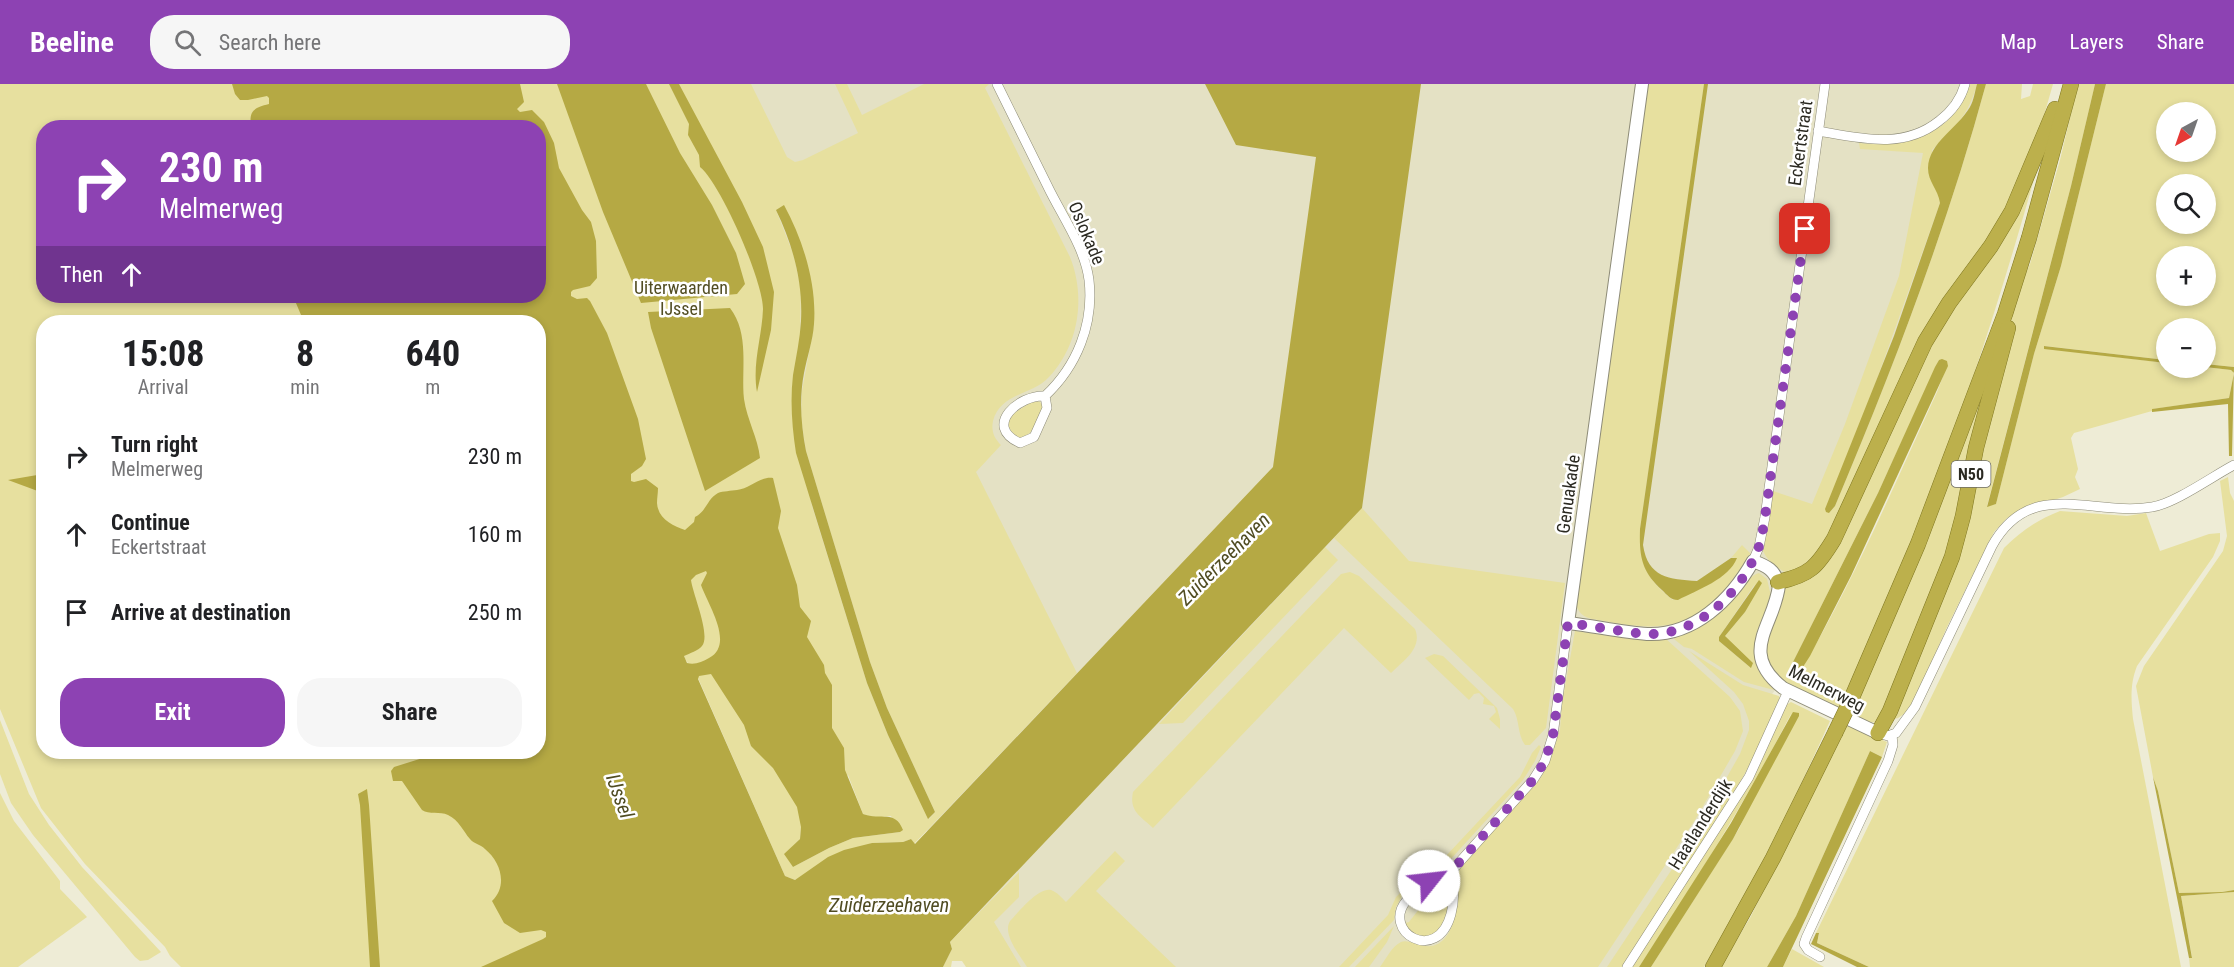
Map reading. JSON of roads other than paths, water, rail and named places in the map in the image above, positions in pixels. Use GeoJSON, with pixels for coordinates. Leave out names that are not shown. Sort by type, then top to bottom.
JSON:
{"type":"FeatureCollection","features":[{"type":"Feature","properties":{"kind":"highway","name":"N50"},"geometry":{"type":"LineString","coordinates":[[1987,358],[2061,84]]}},
{"type":"Feature","properties":{"kind":"highway","name":"N50"},"geometry":{"type":"LineString","coordinates":[[1713,967],[1773,858],[1835,733],[1914,554],[2005,314],[2025,252],[2071,84]]}},
{"type":"Feature","properties":{"kind":"highway","name":"N50"},"geometry":{"type":"LineString","coordinates":[[1778,582],[1794,579],[1807,573],[1828,549],[1935,324],[1991,246],[2012,211],[2055,109]]}},
{"type":"Feature","properties":{"kind":"highway","name":"N50"},"geometry":{"type":"LineString","coordinates":[[1885,734],[1895,700],[1952,557],[1985,414],[2025,266],[2025,252]]}},
{"type":"Feature","properties":{"kind":"street","name":"Oslokade"},"geometry":{"type":"LineString","coordinates":[[997,84],[1079,249],[1089,279],[1085,337],[1058,383],[1045,396]]}},
{"type":"Feature","properties":{"kind":"street","name":"Genuakade"},"geometry":{"type":"LineString","coordinates":[[1449,873],[1454,886],[1453,904],[1444,931],[1432,940],[1418,940],[1410,936],[1404,931],[1400,922],[1402,907],[1425,884],[1449,873],[1533,780],[1545,761],[1553,735],[1642,84]]}},
{"type":"Feature","properties":{"kind":"street","name":"Eckertstraat"},"geometry":{"type":"LineString","coordinates":[[1753,561],[1759,547],[1765,517],[1825,84]]}},
{"type":"Feature","properties":{"kind":"street"},"geometry":{"type":"LineString","coordinates":[[1818,131],[1880,141],[1905,138],[1926,130],[1943,118],[1956,103],[1965,84]]}},
{"type":"Feature","properties":{"kind":"street","name":"Oslokade"},"geometry":{"type":"LineString","coordinates":[[1034,395],[1045,396],[1047,408],[1034,437],[1020,443],[1011,439],[1005,433],[1003,422],[1007,413],[1034,395]]}},
{"type":"Feature","properties":{"kind":"street"},"geometry":{"type":"LineString","coordinates":[[1820,957],[1808,950],[1804,944],[1888,761],[1893,745],[1885,734],[1899,731],[1919,701],[2001,530],[2012,519],[2035,508],[2061,502],[2131,509],[2155,507],[2234,465]]}},
{"type":"Feature","properties":{"kind":"street"},"geometry":{"type":"LineString","coordinates":[[1568,623],[1648,634],[1681,628],[1716,609],[1740,583],[1753,561],[1771,569],[1778,582]]}},
{"type":"Feature","properties":{"kind":"street","name":"Melmerweg"},"geometry":{"type":"LineString","coordinates":[[1778,582],[1777,596],[1762,636],[1761,653],[1770,676],[1788,690],[1885,734]]}},
{"type":"Feature","properties":{"kind":"street","name":"Haatlanderdijk"},"geometry":{"type":"LineString","coordinates":[[1627,967],[1749,777],[1788,690]]}},
{"type":"Feature","properties":{"kind":"water"},"geometry":{"type":"Polygon","coordinates":[[[232,84],[520,84],[524,102],[517,109],[520,112],[532,110],[542,120],[251,120],[253,111],[269,104],[269,98],[267,96],[240,100],[232,84]]]}},
{"type":"Feature","properties":{"kind":"water"},"geometry":{"type":"Polygon","coordinates":[[[557,84],[646,84],[680,153],[712,205],[736,253],[745,284],[737,294],[641,303],[603,212],[557,84]]]}},
{"type":"Feature","properties":{"kind":"water"},"geometry":{"type":"Polygon","coordinates":[[[669,84],[679,84],[742,202],[763,247],[774,292],[771,330],[757,392],[756,361],[763,309],[756,277],[749,256],[719,192],[700,167],[699,155],[688,135],[689,124],[669,84]]]}},
{"type":"Feature","properties":{"kind":"water"},"geometry":{"type":"Polygon","coordinates":[[[1205,84],[1421,84],[1362,508],[950,942],[952,949],[943,967],[481,967],[543,939],[546,937],[546,932],[541,930],[520,933],[504,923],[492,901],[497,895],[501,881],[498,867],[491,854],[472,841],[452,817],[422,810],[402,781],[393,781],[391,771],[394,767],[420,759],[546,759],[546,315],[301,315],[296,303],[546,303],[546,126],[554,143],[559,168],[591,222],[596,241],[597,278],[590,286],[573,290],[571,296],[577,299],[587,298],[590,301],[607,333],[638,419],[646,459],[642,466],[631,474],[631,481],[646,479],[658,488],[658,509],[663,518],[685,530],[718,493],[742,489],[764,479],[773,478],[781,511],[778,528],[797,585],[800,607],[811,621],[807,637],[824,665],[825,673],[832,685],[832,728],[844,748],[845,770],[863,814],[892,818],[900,824],[903,830],[853,838],[793,867],[784,854],[800,839],[801,827],[797,807],[773,768],[751,746],[744,725],[711,674],[699,676],[698,679],[785,876],[795,880],[828,857],[844,850],[872,843],[903,842],[911,839],[915,844],[1273,467],[1316,157],[1236,145],[1205,84]],[[706,571],[691,580],[704,633],[702,646],[684,656],[687,663],[693,664],[709,658],[720,644],[717,624],[701,585],[706,571]]]}},
{"type":"Feature","properties":{"kind":"water"},"geometry":{"type":"Polygon","coordinates":[[[1704,84],[1708,84],[1643,545],[1646,556],[1655,570],[1661,575],[1677,579],[1697,581],[1731,558],[1737,558],[1720,578],[1678,600],[1667,595],[1646,570],[1641,556],[1640,529],[1704,84]]]}},
{"type":"Feature","properties":{"kind":"water"},"geometry":{"type":"Polygon","coordinates":[[[1977,84],[1986,84],[1971,138],[1918,297],[1835,506],[1829,513],[1826,512],[1825,509],[1894,336],[1940,203],[1928,173],[1933,150],[1965,115],[1977,84]]]}},
{"type":"Feature","properties":{"kind":"water"},"geometry":{"type":"Polygon","coordinates":[[[2095,84],[2106,84],[2061,266],[2034,354],[1996,504],[1987,507],[2071,186],[2095,84]]]}},
{"type":"Feature","properties":{"kind":"water"},"geometry":{"type":"Polygon","coordinates":[[[784,205],[803,247],[813,293],[813,330],[804,373],[801,402],[806,451],[870,662],[887,708],[935,812],[928,819],[888,735],[867,683],[796,453],[792,394],[801,306],[796,264],[776,210],[784,205]]]}},
{"type":"Feature","properties":{"kind":"water"},"geometry":{"type":"Polygon","coordinates":[[[730,308],[740,329],[744,399],[760,458],[705,491],[651,328],[648,312],[730,308]]]}},
{"type":"Feature","properties":{"kind":"water"},"geometry":{"type":"Polygon","coordinates":[[[2044,346],[2156,359],[2156,362],[2044,349],[2044,346]]]}},
{"type":"Feature","properties":{"kind":"water"},"geometry":{"type":"Polygon","coordinates":[[[1942,359],[1947,361],[1948,366],[1851,576],[1801,670],[1792,664],[1878,493],[1935,367],[1942,359]]]}},
{"type":"Feature","properties":{"kind":"water"},"geometry":{"type":"Polygon","coordinates":[[[2216,365],[2234,367],[2234,373],[2231,370],[2216,368],[2216,365]]]}},
{"type":"Feature","properties":{"kind":"water"},"geometry":{"type":"Polygon","coordinates":[[[2234,374],[2232,456],[2229,456],[2228,404],[2152,412],[2152,409],[2229,398],[2234,374]]]}},
{"type":"Feature","properties":{"kind":"water"},"geometry":{"type":"Polygon","coordinates":[[[36,475],[36,490],[8,480],[36,475]]]}},
{"type":"Feature","properties":{"kind":"water"},"geometry":{"type":"Polygon","coordinates":[[[1759,580],[1762,583],[1745,612],[1725,636],[1753,663],[1751,668],[1719,641],[1719,637],[1759,580]]]}},
{"type":"Feature","properties":{"kind":"water"},"geometry":{"type":"Polygon","coordinates":[[[1793,712],[1799,713],[1799,716],[1733,839],[1651,967],[1639,967],[1731,823],[1793,712]]]}},
{"type":"Feature","properties":{"kind":"water"},"geometry":{"type":"Polygon","coordinates":[[[1870,751],[1882,757],[1783,967],[1767,967],[1796,916],[1870,751]]]}},
{"type":"Feature","properties":{"kind":"water"},"geometry":{"type":"Polygon","coordinates":[[[2153,777],[2158,791],[2179,893],[2234,890],[2234,892],[2181,896],[2192,958],[2189,958],[2153,777]]]}},
{"type":"Feature","properties":{"kind":"water"},"geometry":{"type":"Polygon","coordinates":[[[367,789],[380,967],[370,967],[358,794],[367,789]]]}},
{"type":"Feature","properties":{"kind":"water"},"geometry":{"type":"Polygon","coordinates":[[[1816,933],[1819,933],[1817,943],[1869,967],[1857,967],[1811,944],[1816,933]]]}},
{"type":"Feature","properties":{"kind":"park label","name":"Uiterwaarden IJssel"},"geometry":{"type":"Point","coordinates":[681,297]}},
{"type":"Feature","properties":{"kind":"water label","name":"Zuiderzeehaven"},"geometry":{"type":"Point","coordinates":[1224,559]}},
{"type":"Feature","properties":{"kind":"water label","name":"IJssel"},"geometry":{"type":"Point","coordinates":[620,796]}},
{"type":"Feature","properties":{"kind":"water label","name":"Zuiderzeehaven"},"geometry":{"type":"Point","coordinates":[889,905]}}]}
